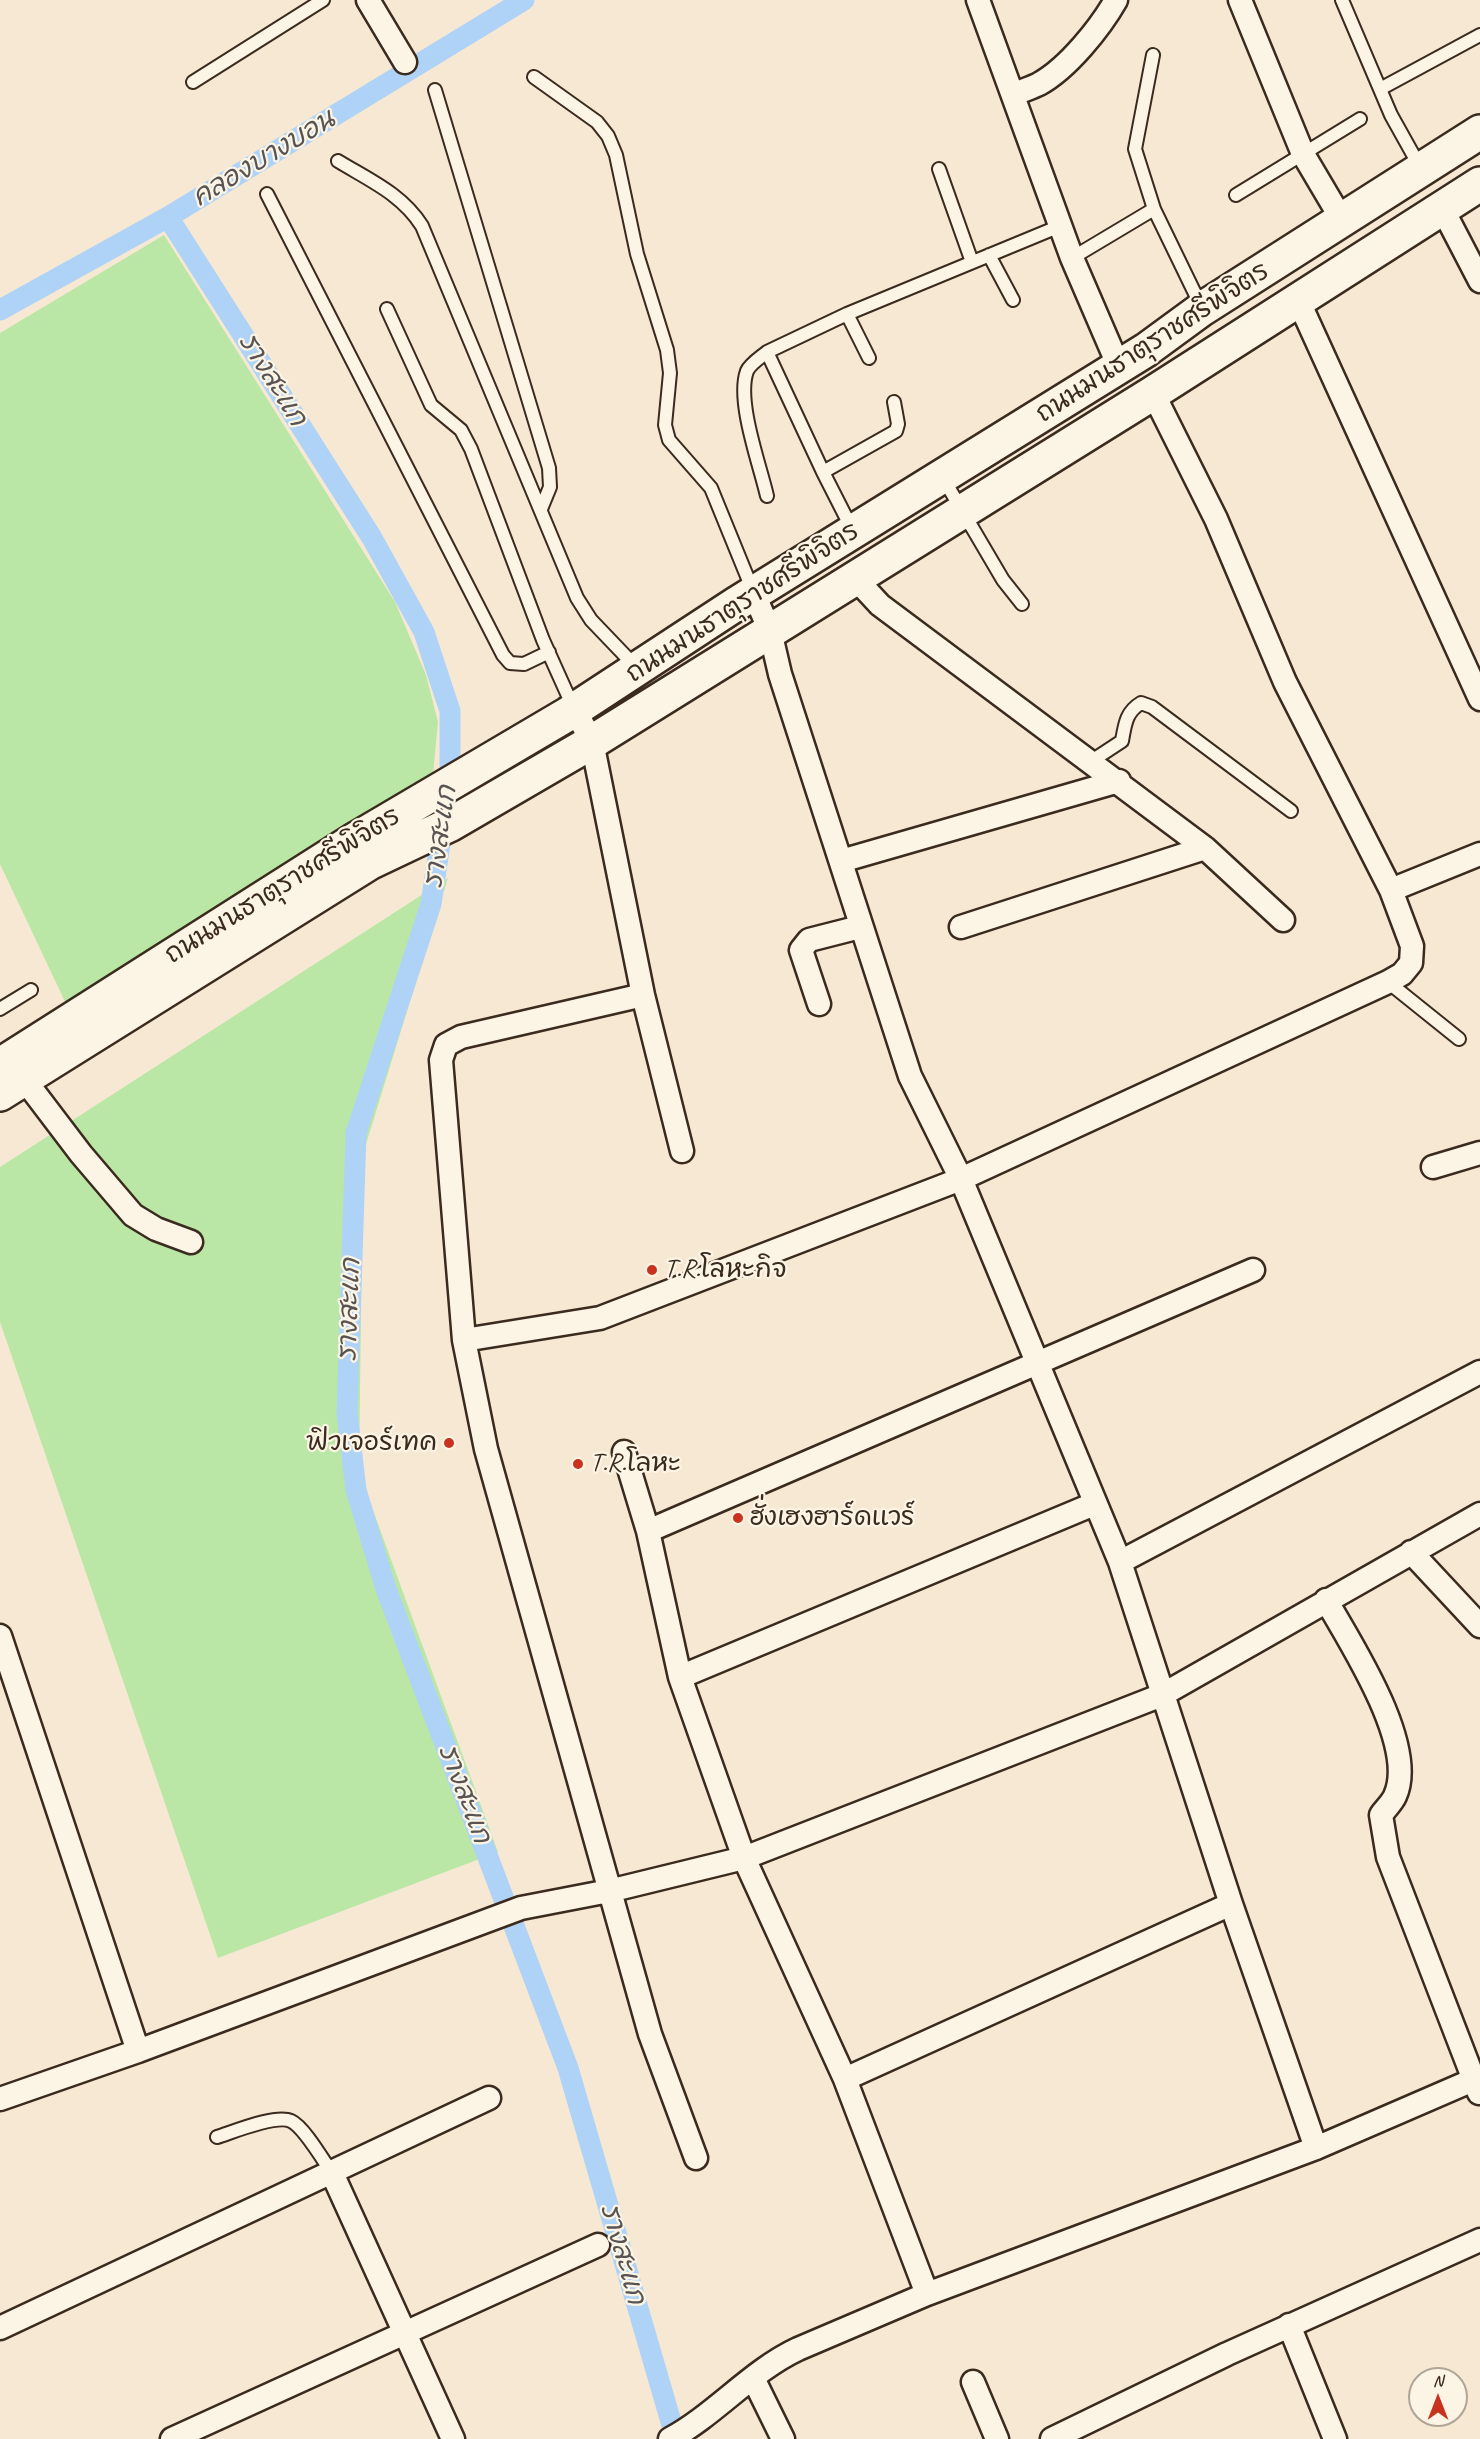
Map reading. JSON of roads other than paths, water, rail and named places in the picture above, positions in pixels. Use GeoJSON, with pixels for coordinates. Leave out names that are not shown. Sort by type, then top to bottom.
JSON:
{"type":"FeatureCollection","features":[{"type":"Feature","properties":{"kind":"street"},"geometry":{"type":"LineString","coordinates":[[368,0],[403,59]]}},
{"type":"Feature","properties":{"kind":"street"},"geometry":{"type":"LineString","coordinates":[[978,0],[1072,258],[1119,367]]}},
{"type":"Feature","properties":{"kind":"street"},"geometry":{"type":"LineString","coordinates":[[1013,95],[1040,83],[1055,71],[1084,44],[1116,0]]}},
{"type":"Feature","properties":{"kind":"street"},"geometry":{"type":"LineString","coordinates":[[1240,0],[1303,154],[1342,220]]}},
{"type":"Feature","properties":{"kind":"street","name":"ถนนมนธาตุราชศรีพิจิตร"},"geometry":{"type":"LineString","coordinates":[[373,851],[391,818],[575,710],[754,594],[1119,367],[1202,309],[1480,132]]}},
{"type":"Feature","properties":{"kind":"street","name":"ถนนมนธาตุราชศรีพิจิตร"},"geometry":{"type":"LineString","coordinates":[[8,1079],[373,851],[451,824],[592,742],[1299,302],[1480,184]]}},
{"type":"Feature","properties":{"kind":"street"},"geometry":{"type":"LineString","coordinates":[[1442,208],[1480,281]]}},
{"type":"Feature","properties":{"kind":"street"},"geometry":{"type":"LineString","coordinates":[[1299,302],[1480,699]]}},
{"type":"Feature","properties":{"kind":"street"},"geometry":{"type":"LineString","coordinates":[[464,1340],[600,1318],[961,1179],[1402,974],[1410,963],[1412,946],[1391,890],[1285,682],[1216,519],[1154,393]]}},
{"type":"Feature","properties":{"kind":"street"},"geometry":{"type":"LineString","coordinates":[[854,577],[880,605],[1090,762],[1119,781],[1205,848],[1283,921]]}},
{"type":"Feature","properties":{"kind":"street"},"geometry":{"type":"LineString","coordinates":[[754,594],[770,631],[780,674],[910,1076],[961,1179],[1039,1363],[1119,1562],[1231,1904],[1316,2148]]}},
{"type":"Feature","properties":{"kind":"street"},"geometry":{"type":"LineString","coordinates":[[575,710],[592,742],[643,995],[682,1151]]}},
{"type":"Feature","properties":{"kind":"street"},"geometry":{"type":"LineString","coordinates":[[461,776],[491,799]]}},
{"type":"Feature","properties":{"kind":"street"},"geometry":{"type":"LineString","coordinates":[[841,861],[1119,781]]}},
{"type":"Feature","properties":{"kind":"street"},"geometry":{"type":"LineString","coordinates":[[961,927],[1205,848]]}},
{"type":"Feature","properties":{"kind":"street"},"geometry":{"type":"LineString","coordinates":[[1391,890],[1480,854]]}},
{"type":"Feature","properties":{"kind":"street"},"geometry":{"type":"LineString","coordinates":[[819,1004],[801,950],[809,940],[860,927]]}},
{"type":"Feature","properties":{"kind":"street"},"geometry":{"type":"LineString","coordinates":[[643,995],[461,1037],[446,1045],[441,1060],[464,1340],[486,1449],[650,2034],[696,2158]]}},
{"type":"Feature","properties":{"kind":"street"},"geometry":{"type":"LineString","coordinates":[[8,1079],[81,1154],[133,1215],[156,1229],[191,1242]]}},
{"type":"Feature","properties":{"kind":"street"},"geometry":{"type":"LineString","coordinates":[[1434,1167],[1480,1154]]}},
{"type":"Feature","properties":{"kind":"street"},"geometry":{"type":"LineString","coordinates":[[648,1531],[1253,1270]]}},
{"type":"Feature","properties":{"kind":"street"},"geometry":{"type":"LineString","coordinates":[[1119,1562],[1480,1372]]}},
{"type":"Feature","properties":{"kind":"street"},"geometry":{"type":"LineString","coordinates":[[624,1452],[648,1531],[680,1677],[744,1858],[845,2079],[927,2294]]}},
{"type":"Feature","properties":{"kind":"street"},"geometry":{"type":"LineString","coordinates":[[680,1677],[1094,1504]]}},
{"type":"Feature","properties":{"kind":"street"},"geometry":{"type":"LineString","coordinates":[[0,2098],[138,2051],[521,1908],[609,1891],[744,1858],[1162,1695],[1480,1514]]}},
{"type":"Feature","properties":{"kind":"street"},"geometry":{"type":"LineString","coordinates":[[1410,1552],[1480,1626]]}},
{"type":"Feature","properties":{"kind":"street"},"geometry":{"type":"LineString","coordinates":[[670,2439],[694,2426],[781,2357],[927,2294],[1316,2148],[1478,2083],[1388,1857],[1381,1815],[1395,1797],[1400,1776],[1399,1754],[1387,1715],[1326,1600]]}},
{"type":"Feature","properties":{"kind":"street"},"geometry":{"type":"LineString","coordinates":[[0,1636],[138,2051]]}},
{"type":"Feature","properties":{"kind":"street"},"geometry":{"type":"LineString","coordinates":[[845,2079],[1231,1904]]}},
{"type":"Feature","properties":{"kind":"street"},"geometry":{"type":"LineString","coordinates":[[0,2328],[489,2098]]}},
{"type":"Feature","properties":{"kind":"street"},"geometry":{"type":"LineString","coordinates":[[332,2173],[453,2439]]}},
{"type":"Feature","properties":{"kind":"street"},"geometry":{"type":"LineString","coordinates":[[1052,2439],[1289,2325],[1480,2240]]}},
{"type":"Feature","properties":{"kind":"street"},"geometry":{"type":"LineString","coordinates":[[172,2439],[598,2245]]}},
{"type":"Feature","properties":{"kind":"street"},"geometry":{"type":"LineString","coordinates":[[1289,2325],[1335,2439]]}},
{"type":"Feature","properties":{"kind":"street"},"geometry":{"type":"LineString","coordinates":[[753,2378],[783,2439]]}},
{"type":"Feature","properties":{"kind":"street"},"geometry":{"type":"LineString","coordinates":[[973,2382],[997,2439]]}},
{"type":"Feature","properties":{"kind":"lane"},"geometry":{"type":"LineString","coordinates":[[193,82],[323,0]]}},
{"type":"Feature","properties":{"kind":"lane"},"geometry":{"type":"LineString","coordinates":[[1342,0],[1380,89],[1421,169]]}},
{"type":"Feature","properties":{"kind":"lane"},"geometry":{"type":"LineString","coordinates":[[1380,89],[1480,35]]}},
{"type":"Feature","properties":{"kind":"lane"},"geometry":{"type":"LineString","coordinates":[[1154,55],[1134,149],[1154,209],[1202,309]]}},
{"type":"Feature","properties":{"kind":"lane"},"geometry":{"type":"LineString","coordinates":[[534,77],[597,122],[612,145],[632,221],[637,254],[667,350],[670,373],[665,425],[669,440],[711,488],[754,594]]}},
{"type":"Feature","properties":{"kind":"lane"},"geometry":{"type":"LineString","coordinates":[[435,90],[549,468],[549,487],[541,509]]}},
{"type":"Feature","properties":{"kind":"lane"},"geometry":{"type":"LineString","coordinates":[[1236,195],[1360,119]]}},
{"type":"Feature","properties":{"kind":"lane"},"geometry":{"type":"LineString","coordinates":[[338,161],[396,196],[411,209],[422,226],[577,598],[591,620],[638,670]]}},
{"type":"Feature","properties":{"kind":"lane"},"geometry":{"type":"LineString","coordinates":[[939,169],[972,262]]}},
{"type":"Feature","properties":{"kind":"lane"},"geometry":{"type":"LineString","coordinates":[[267,194],[503,655],[510,663],[524,664],[549,652]]}},
{"type":"Feature","properties":{"kind":"lane"},"geometry":{"type":"LineString","coordinates":[[1072,258],[1154,209]]}},
{"type":"Feature","properties":{"kind":"lane"},"geometry":{"type":"LineString","coordinates":[[767,496],[746,407],[744,384],[747,369],[767,352],[847,314],[1060,226]]}},
{"type":"Feature","properties":{"kind":"lane"},"geometry":{"type":"LineString","coordinates":[[989,255],[1013,300]]}},
{"type":"Feature","properties":{"kind":"lane"},"geometry":{"type":"LineString","coordinates":[[387,309],[431,405],[461,430],[471,449],[549,652],[575,710]]}},
{"type":"Feature","properties":{"kind":"lane"},"geometry":{"type":"LineString","coordinates":[[847,314],[869,358]]}},
{"type":"Feature","properties":{"kind":"lane"},"geometry":{"type":"LineString","coordinates":[[767,352],[823,472],[854,532]]}},
{"type":"Feature","properties":{"kind":"lane"},"geometry":{"type":"LineString","coordinates":[[823,472],[896,430],[898,424],[894,402]]}},
{"type":"Feature","properties":{"kind":"lane"},"geometry":{"type":"LineString","coordinates":[[942,477],[1003,580],[1022,604]]}},
{"type":"Feature","properties":{"kind":"lane"},"geometry":{"type":"LineString","coordinates":[[1090,762],[1122,741],[1125,720],[1133,708],[1142,703],[1152,707],[1291,811]]}},
{"type":"Feature","properties":{"kind":"lane"},"geometry":{"type":"LineString","coordinates":[[1388,982],[1460,1039]]}},
{"type":"Feature","properties":{"kind":"lane"},"geometry":{"type":"LineString","coordinates":[[0,1008],[31,990]]}},
{"type":"Feature","properties":{"kind":"lane"},"geometry":{"type":"LineString","coordinates":[[217,2137],[279,2119],[291,2121],[301,2130],[332,2173]]}},
{"type":"Feature","properties":{"kind":"waterway","name":"คลองบางบอน"},"geometry":{"type":"LineString","coordinates":[[0,310],[168,217],[524,0]]}},
{"type":"Feature","properties":{"kind":"waterway","name":"รางสะแก"},"geometry":{"type":"LineString","coordinates":[[168,217],[372,538],[424,632],[450,711],[450,776],[431,904],[356,1133],[347,1413],[356,1490],[386,1589],[568,2068],[676,2439]]}},
{"type":"Feature","properties":{"kind":"place","name":"T.R.โลหะกิจ"},"geometry":{"type":"Point","coordinates":[652,1270]}},
{"type":"Feature","properties":{"kind":"place","name":"ฟิวเจอร์เทค"},"geometry":{"type":"Point","coordinates":[449,1443]}},
{"type":"Feature","properties":{"kind":"place","name":"T.R.โลหะ"},"geometry":{"type":"Point","coordinates":[578,1464]}},
{"type":"Feature","properties":{"kind":"place","name":"ฮั่งเฮงฮาร์ดแวร์"},"geometry":{"type":"Point","coordinates":[738,1518]}}]}
